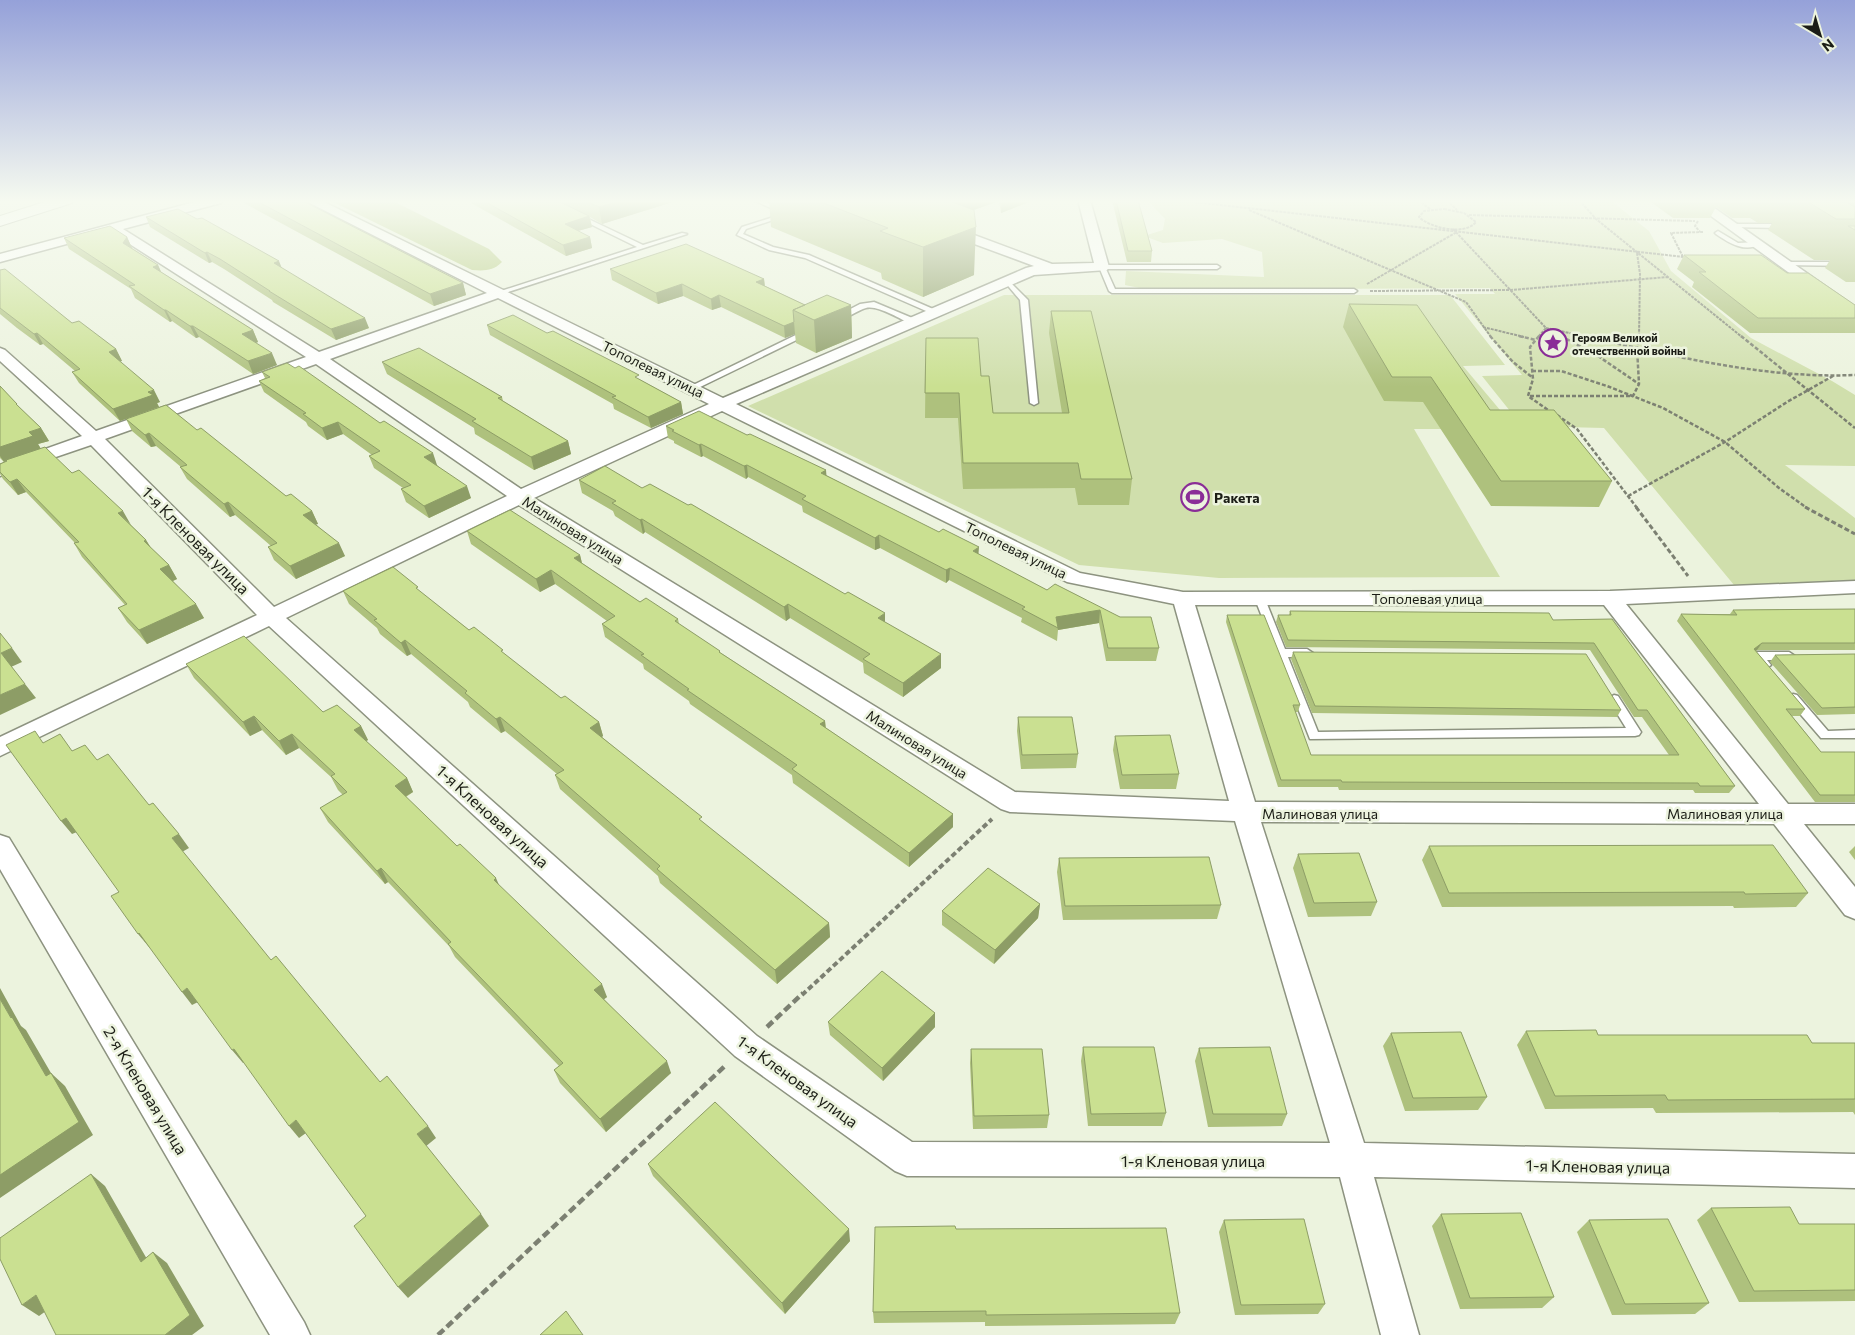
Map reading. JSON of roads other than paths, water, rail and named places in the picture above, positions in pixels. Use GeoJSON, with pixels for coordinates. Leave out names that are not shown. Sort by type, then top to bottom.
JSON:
{"type":"FeatureCollection","features":[{"type":"Feature","properties":{"kind":"street","name":"Малиновая улица"},"geometry":{"type":"LineString","coordinates":[[167,262],[318,358],[520,497],[1010,802],[1245,812],[1855,814]]}},
{"type":"Feature","properties":{"kind":"street","name":"Тополевая улица"},"geometry":{"type":"LineString","coordinates":[[437,262],[1074,578],[1184,599],[1610,598],[1855,587]]}},
{"type":"Feature","properties":{"kind":"street"},"geometry":{"type":"LineString","coordinates":[[1035,262],[1050,268]]}},
{"type":"Feature","properties":{"kind":"street"},"geometry":{"type":"LineString","coordinates":[[0,746],[520,497],[936,312],[1031,271],[1050,268],[1102,267],[1101,262]]}},
{"type":"Feature","properties":{"kind":"street"},"geometry":{"type":"LineString","coordinates":[[1779,262],[1849,305],[1855,314]]}},
{"type":"Feature","properties":{"kind":"street"},"geometry":{"type":"LineString","coordinates":[[0,471],[500,293]]}},
{"type":"Feature","properties":{"kind":"street","name":"1-я Кленовая улица"},"geometry":{"type":"LineString","coordinates":[[0,353],[94,438],[271,616],[746,1046],[907,1159],[1352,1160],[1855,1171]]}},
{"type":"Feature","properties":{"kind":"street"},"geometry":{"type":"LineString","coordinates":[[1610,598],[1855,907]]}},
{"type":"Feature","properties":{"kind":"street"},"geometry":{"type":"LineString","coordinates":[[1184,599],[1245,812],[1352,1160],[1400,1335]]}},
{"type":"Feature","properties":{"kind":"street","name":"2-я Кленовая улица"},"geometry":{"type":"LineString","coordinates":[[0,845],[291,1335]]}},
{"type":"Feature","properties":{"kind":"lane"},"geometry":{"type":"LineString","coordinates":[[500,293],[595,262]]}},
{"type":"Feature","properties":{"kind":"lane"},"geometry":{"type":"LineString","coordinates":[[822,262],[936,312]]}},
{"type":"Feature","properties":{"kind":"lane"},"geometry":{"type":"LineString","coordinates":[[1790,262],[1855,264]]}},
{"type":"Feature","properties":{"kind":"lane"},"geometry":{"type":"LineString","coordinates":[[1217,267],[1102,267],[1112,291],[1354,291]]}},
{"type":"Feature","properties":{"kind":"lane"},"geometry":{"type":"LineString","coordinates":[[1007,281],[1024,300],[1034,404]]}},
{"type":"Feature","properties":{"kind":"lane"},"geometry":{"type":"LineString","coordinates":[[829,322],[863,306],[874,304],[914,322]]}},
{"type":"Feature","properties":{"kind":"lane"},"geometry":{"type":"LineString","coordinates":[[691,388],[820,326]]}},
{"type":"Feature","properties":{"kind":"lane"},"geometry":{"type":"LineString","coordinates":[[1260,599],[1314,736],[1635,732],[1606,686]]}},
{"type":"Feature","properties":{"kind":"lane"},"geometry":{"type":"LineString","coordinates":[[1281,653],[1320,653]]}},
{"type":"Feature","properties":{"kind":"lane"},"geometry":{"type":"LineString","coordinates":[[1770,671],[1757,656],[1796,656]]}},
{"type":"Feature","properties":{"kind":"lane"},"geometry":{"type":"LineString","coordinates":[[1788,692],[1825,735],[1855,734]]}},
{"type":"Feature","properties":{"kind":"place","name":"Героям Великой отечественной войны"},"geometry":{"type":"Point","coordinates":[1553,343]}},
{"type":"Feature","properties":{"kind":"place","name":"Ракета"},"geometry":{"type":"Point","coordinates":[1195,497]}}]}
